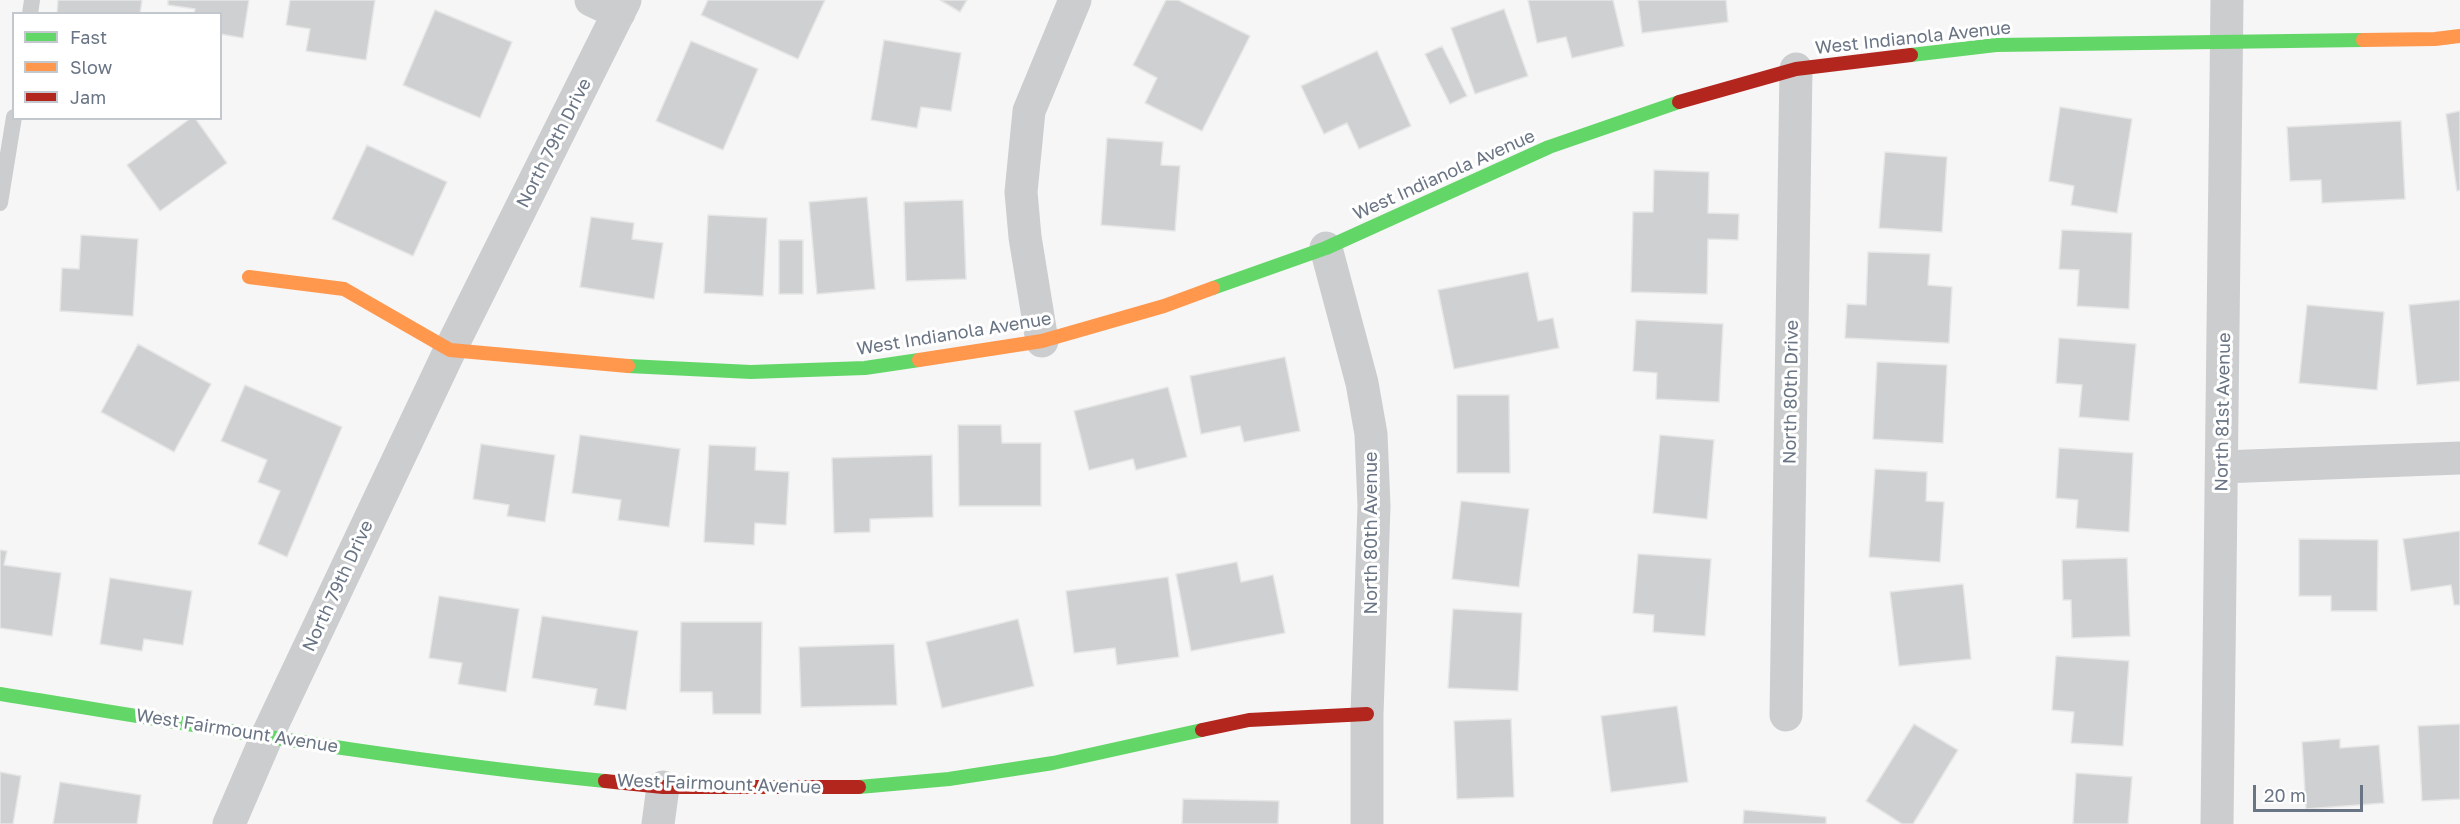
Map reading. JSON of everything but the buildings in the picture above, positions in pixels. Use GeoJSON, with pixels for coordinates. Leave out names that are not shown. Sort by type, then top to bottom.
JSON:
{"type":"FeatureCollection","features":[{"type":"Feature","properties":{"kind":"street"},"geometry":{"type":"LineString","coordinates":[[1042,340],[1025,237],[1021,192],[1029,111],[1075,0]]}},
{"type":"Feature","properties":{"kind":"street","name":"North 81st Avenue"},"geometry":{"type":"LineString","coordinates":[[2217,824],[2227,0]]}},
{"type":"Feature","properties":{"kind":"street","name":"North 79th Drive"},"geometry":{"type":"LineString","coordinates":[[230,824],[267,736],[612,4]]}},
{"type":"Feature","properties":{"kind":"street","name":"West Indianola Avenue"},"geometry":{"type":"LineString","coordinates":[[450,350],[617,365],[751,372],[865,368],[1042,340],[1164,306],[1326,248],[1549,147],[1670,105],[1796,69],[1996,45],[2226,40],[2435,39],[2460,36]]}},
{"type":"Feature","properties":{"kind":"street","name":"North 80th Drive"},"geometry":{"type":"LineString","coordinates":[[1786,715],[1796,69]]}},
{"type":"Feature","properties":{"kind":"street","name":"North 80th Avenue"},"geometry":{"type":"LineString","coordinates":[[1326,248],[1362,383],[1371,434],[1374,506],[1367,714],[1367,824]]}},
{"type":"Feature","properties":{"kind":"street"},"geometry":{"type":"LineString","coordinates":[[249,277],[344,289],[450,350]]}},
{"type":"Feature","properties":{"kind":"street"},"geometry":{"type":"LineString","coordinates":[[2222,467],[2460,458]]}},
{"type":"Feature","properties":{"kind":"street","name":"West Fairmount Avenue"},"geometry":{"type":"LineString","coordinates":[[0,694],[267,736],[535,774],[663,787],[868,787],[949,779],[1053,763],[1249,720],[1367,714]]}},
{"type":"Feature","properties":{"kind":"street"},"geometry":{"type":"LineString","coordinates":[[658,824],[663,787]]}},
{"type":"Feature","properties":{"kind":"lane"},"geometry":{"type":"LineString","coordinates":[[0,203],[14,120]]}},
{"type":"Feature","properties":{"kind":"traffic: fast"},"geometry":{"type":"LineString","coordinates":[[1911,55],[1996,45],[2363,40]]}},
{"type":"Feature","properties":{"kind":"traffic: fast"},"geometry":{"type":"LineString","coordinates":[[1213,288],[1326,248],[1549,147],[1679,102]]}},
{"type":"Feature","properties":{"kind":"traffic: fast"},"geometry":{"type":"LineString","coordinates":[[628,366],[751,372],[865,368],[919,360]]}},
{"type":"Feature","properties":{"kind":"traffic: fast"},"geometry":{"type":"LineString","coordinates":[[0,694],[377,753],[605,781]]}},
{"type":"Feature","properties":{"kind":"traffic: fast"},"geometry":{"type":"LineString","coordinates":[[859,787],[949,779],[1053,763],[1202,730]]}},
{"type":"Feature","properties":{"kind":"traffic: slow"},"geometry":{"type":"LineString","coordinates":[[2363,40],[2435,39],[2460,36]]}},
{"type":"Feature","properties":{"kind":"traffic: slow"},"geometry":{"type":"LineString","coordinates":[[249,277],[344,289],[450,350],[628,366]]}},
{"type":"Feature","properties":{"kind":"traffic: slow"},"geometry":{"type":"LineString","coordinates":[[919,360],[1042,341],[1164,306],[1213,288]]}},
{"type":"Feature","properties":{"kind":"traffic: jam"},"geometry":{"type":"LineString","coordinates":[[1679,102],[1796,69],[1911,55]]}},
{"type":"Feature","properties":{"kind":"traffic: jam"},"geometry":{"type":"LineString","coordinates":[[1202,730],[1249,720],[1367,714]]}},
{"type":"Feature","properties":{"kind":"traffic: jam"},"geometry":{"type":"LineString","coordinates":[[605,781],[663,787],[859,787]]}}]}
